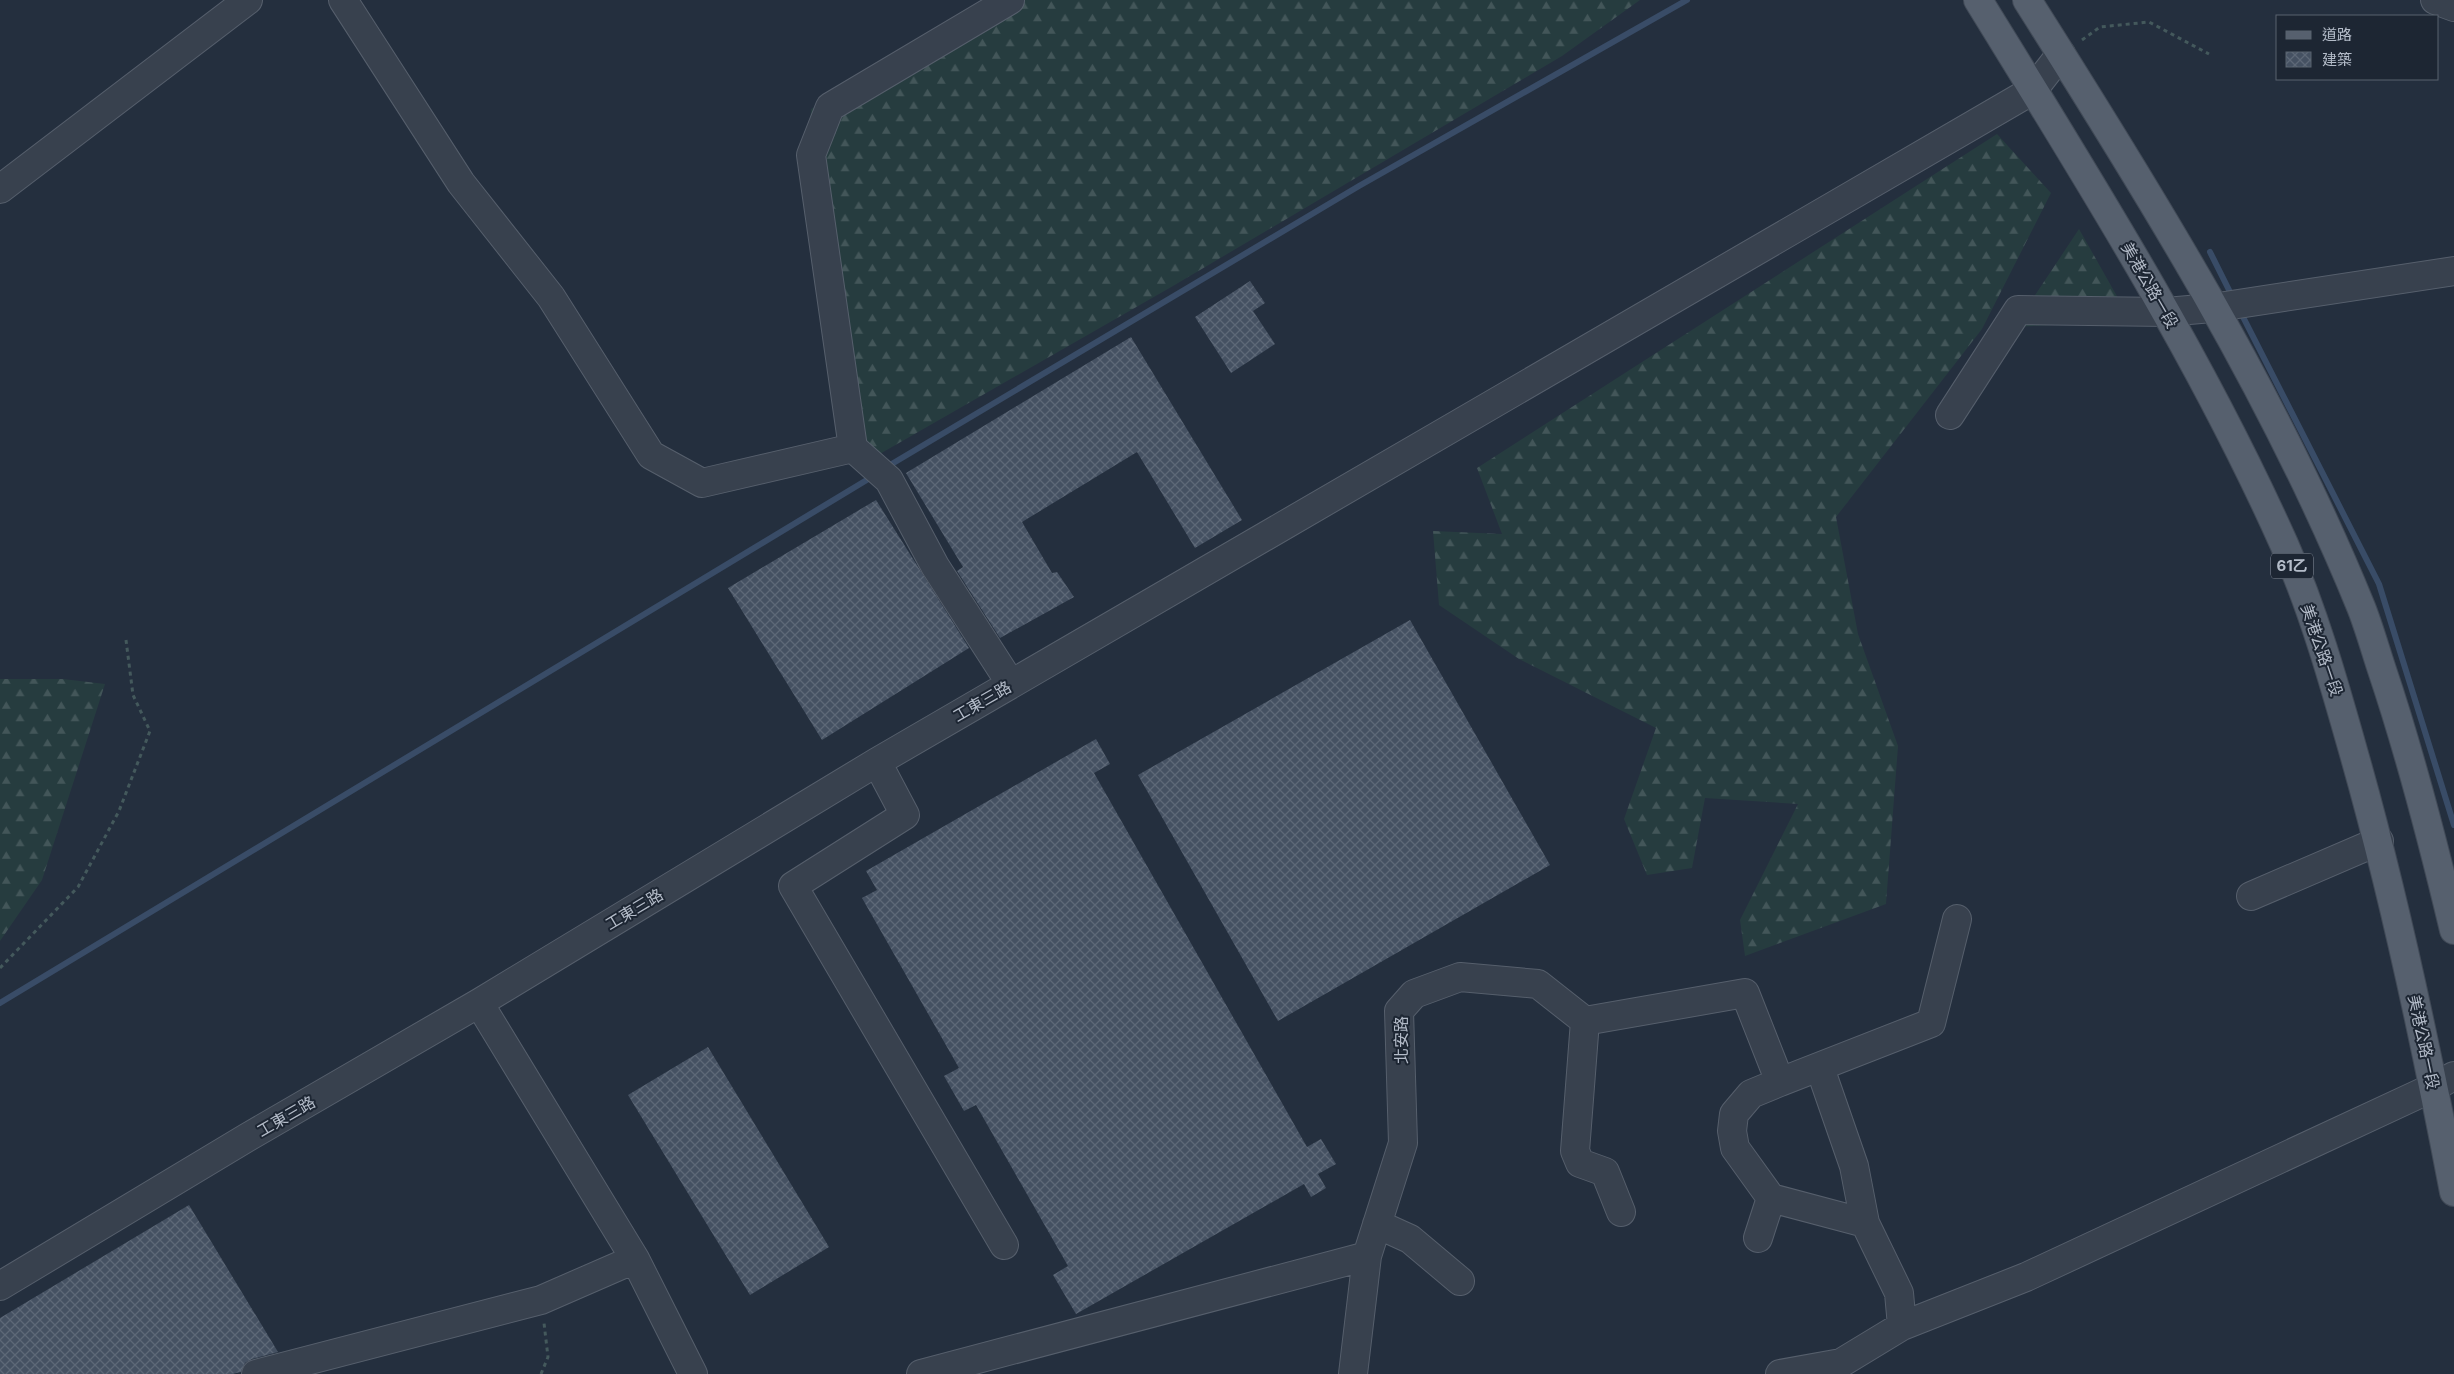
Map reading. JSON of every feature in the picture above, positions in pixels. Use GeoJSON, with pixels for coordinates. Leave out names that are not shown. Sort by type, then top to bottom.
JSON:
{"type":"FeatureCollection","features":[{"type":"Feature","properties":{"kind":"main road","name":"美港公路一段"},"geometry":{"type":"LineString","coordinates":[[1978,0],[2166,312],[2233,436],[2285,546],[2330,667],[2444,1081],[2454,1192]]}},
{"type":"Feature","properties":{"kind":"main road","name":"61乙"},"geometry":{"type":"LineString","coordinates":[[2026,0],[2061,54],[2212,308],[2262,396],[2308,486],[2361,608],[2400,725],[2434,844],[2454,930]]}},
{"type":"Feature","properties":{"kind":"street"},"geometry":{"type":"LineString","coordinates":[[0,189],[248,0]]}},
{"type":"Feature","properties":{"kind":"street"},"geometry":{"type":"LineString","coordinates":[[344,0],[461,183],[551,297],[651,455],[702,483],[853,448]]}},
{"type":"Feature","properties":{"kind":"street"},"geometry":{"type":"LineString","coordinates":[[1010,0],[830,107],[811,155],[853,448],[889,480],[935,566],[1011,684]]}},
{"type":"Feature","properties":{"kind":"street"},"geometry":{"type":"LineString","coordinates":[[2435,0],[2454,7]]}},
{"type":"Feature","properties":{"kind":"street"},"geometry":{"type":"LineString","coordinates":[[2033,90],[2061,54]]}},
{"type":"Feature","properties":{"kind":"street","name":"工東三路"},"geometry":{"type":"LineString","coordinates":[[0,1286],[479,1003],[877,762],[2033,90]]}},
{"type":"Feature","properties":{"kind":"street"},"geometry":{"type":"LineString","coordinates":[[1950,415],[2018,310],[2166,312],[2212,308],[2454,270]]}},
{"type":"Feature","properties":{"kind":"street"},"geometry":{"type":"LineString","coordinates":[[877,762],[905,815],[793,886],[1004,1245]]}},
{"type":"Feature","properties":{"kind":"street"},"geometry":{"type":"LineString","coordinates":[[2250,896],[2379,841]]}},
{"type":"Feature","properties":{"kind":"street"},"geometry":{"type":"LineString","coordinates":[[1864,1223],[1771,1198],[1735,1148],[1732,1131],[1734,1114],[1751,1094],[1931,1023],[1957,919]]}},
{"type":"Feature","properties":{"kind":"street","name":"北安路"},"geometry":{"type":"LineString","coordinates":[[1353,1374],[1367,1256],[1403,1143],[1399,1011],[1414,994],[1460,978],[1538,984],[1585,1021]]}},
{"type":"Feature","properties":{"kind":"street"},"geometry":{"type":"LineString","coordinates":[[1621,1212],[1605,1172],[1580,1163],[1575,1152],[1585,1021],[1745,993],[1780,1082]]}},
{"type":"Feature","properties":{"kind":"street"},"geometry":{"type":"LineString","coordinates":[[479,1003],[634,1259],[694,1374]]}},
{"type":"Feature","properties":{"kind":"street"},"geometry":{"type":"LineString","coordinates":[[1820,1068],[1854,1166],[1864,1223],[1899,1294],[1902,1326]]}},
{"type":"Feature","properties":{"kind":"street"},"geometry":{"type":"LineString","coordinates":[[1780,1374],[1841,1363],[1902,1326],[2026,1277],[2444,1081]]}},
{"type":"Feature","properties":{"kind":"street"},"geometry":{"type":"LineString","coordinates":[[1758,1238],[1771,1198]]}},
{"type":"Feature","properties":{"kind":"street"},"geometry":{"type":"LineString","coordinates":[[1377,1224],[1410,1239],[1460,1281]]}},
{"type":"Feature","properties":{"kind":"street"},"geometry":{"type":"LineString","coordinates":[[921,1374],[1367,1256]]}},
{"type":"Feature","properties":{"kind":"street"},"geometry":{"type":"LineString","coordinates":[[256,1374],[541,1300],[634,1259]]}},
{"type":"Feature","properties":{"kind":"path"},"geometry":{"type":"LineString","coordinates":[[2061,54],[2100,28],[2149,22],[2209,54]]}},
{"type":"Feature","properties":{"kind":"path"},"geometry":{"type":"LineString","coordinates":[[0,968],[78,887],[119,811],[150,731],[133,695],[126,640]]}},
{"type":"Feature","properties":{"kind":"path"},"geometry":{"type":"LineString","coordinates":[[541,1300],[548,1357],[541,1374]]}},
{"type":"Feature","properties":{"kind":"green space"},"geometry":{"type":"Polygon","coordinates":[[[1011,0],[1640,0],[1562,56],[1173,286],[878,455],[853,453],[806,209],[811,109],[1011,0]]]}},
{"type":"Feature","properties":{"kind":"green space"},"geometry":{"type":"Polygon","coordinates":[[[1997,134],[2051,193],[1982,329],[1836,517],[1858,634],[1898,746],[1886,904],[1745,956],[1740,920],[1798,804],[1705,798],[1692,868],[1647,875],[1624,819],[1656,728],[1519,659],[1439,605],[1433,531],[1502,534],[1477,468],[1997,134]]]}},
{"type":"Feature","properties":{"kind":"green space"},"geometry":{"type":"Polygon","coordinates":[[[2079,229],[2131,321],[2014,327],[2079,229]]]}},
{"type":"Feature","properties":{"kind":"green space"},"geometry":{"type":"Polygon","coordinates":[[[0,679],[63,679],[105,684],[42,880],[0,941],[0,679]]]}},
{"type":"Feature","properties":{"kind":"building"},"geometry":{"type":"Polygon","coordinates":[[[1250,281],[1265,303],[1253,311],[1275,344],[1231,373],[1195,317],[1250,281]]]}},
{"type":"Feature","properties":{"kind":"building"},"geometry":{"type":"Polygon","coordinates":[[[1131,337],[1242,520],[1195,548],[1137,452],[1022,522],[1052,573],[1057,572],[1074,597],[1000,638],[957,571],[963,567],[906,473],[1131,337]]]}},
{"type":"Feature","properties":{"kind":"building"},"geometry":{"type":"Polygon","coordinates":[[[876,500],[969,648],[822,740],[728,588],[876,500]]]}},
{"type":"Feature","properties":{"kind":"building"},"geometry":{"type":"Polygon","coordinates":[[[1410,620],[1550,865],[1278,1021],[1138,775],[1410,620]]]}},
{"type":"Feature","properties":{"kind":"building"},"geometry":{"type":"Polygon","coordinates":[[[1096,739],[1110,764],[1094,773],[1307,1147],[1321,1139],[1336,1164],[1318,1174],[1326,1188],[1311,1197],[1304,1184],[1076,1314],[1053,1275],[1068,1266],[976,1105],[964,1111],[944,1076],[959,1068],[862,898],[877,890],[866,871],[1096,739]]]}},
{"type":"Feature","properties":{"kind":"building"},"geometry":{"type":"Polygon","coordinates":[[[708,1047],[829,1247],[750,1295],[628,1095],[708,1047]]]}},
{"type":"Feature","properties":{"kind":"building"},"geometry":{"type":"Polygon","coordinates":[[[189,1205],[278,1352],[252,1359],[245,1363],[241,1372],[232,1374],[0,1374],[0,1318],[189,1205]]]}},
{"type":"Feature","properties":{"kind":"waterway"},"geometry":{"type":"LineString","coordinates":[[885,468],[1359,186],[1687,0]]}},
{"type":"Feature","properties":{"kind":"waterway"},"geometry":{"type":"LineString","coordinates":[[2210,252],[2233,298]]}},
{"type":"Feature","properties":{"kind":"waterway"},"geometry":{"type":"LineString","coordinates":[[2240,311],[2379,584],[2454,825]]}},
{"type":"Feature","properties":{"kind":"waterway"},"geometry":{"type":"LineString","coordinates":[[0,1003],[875,475]]}}]}
